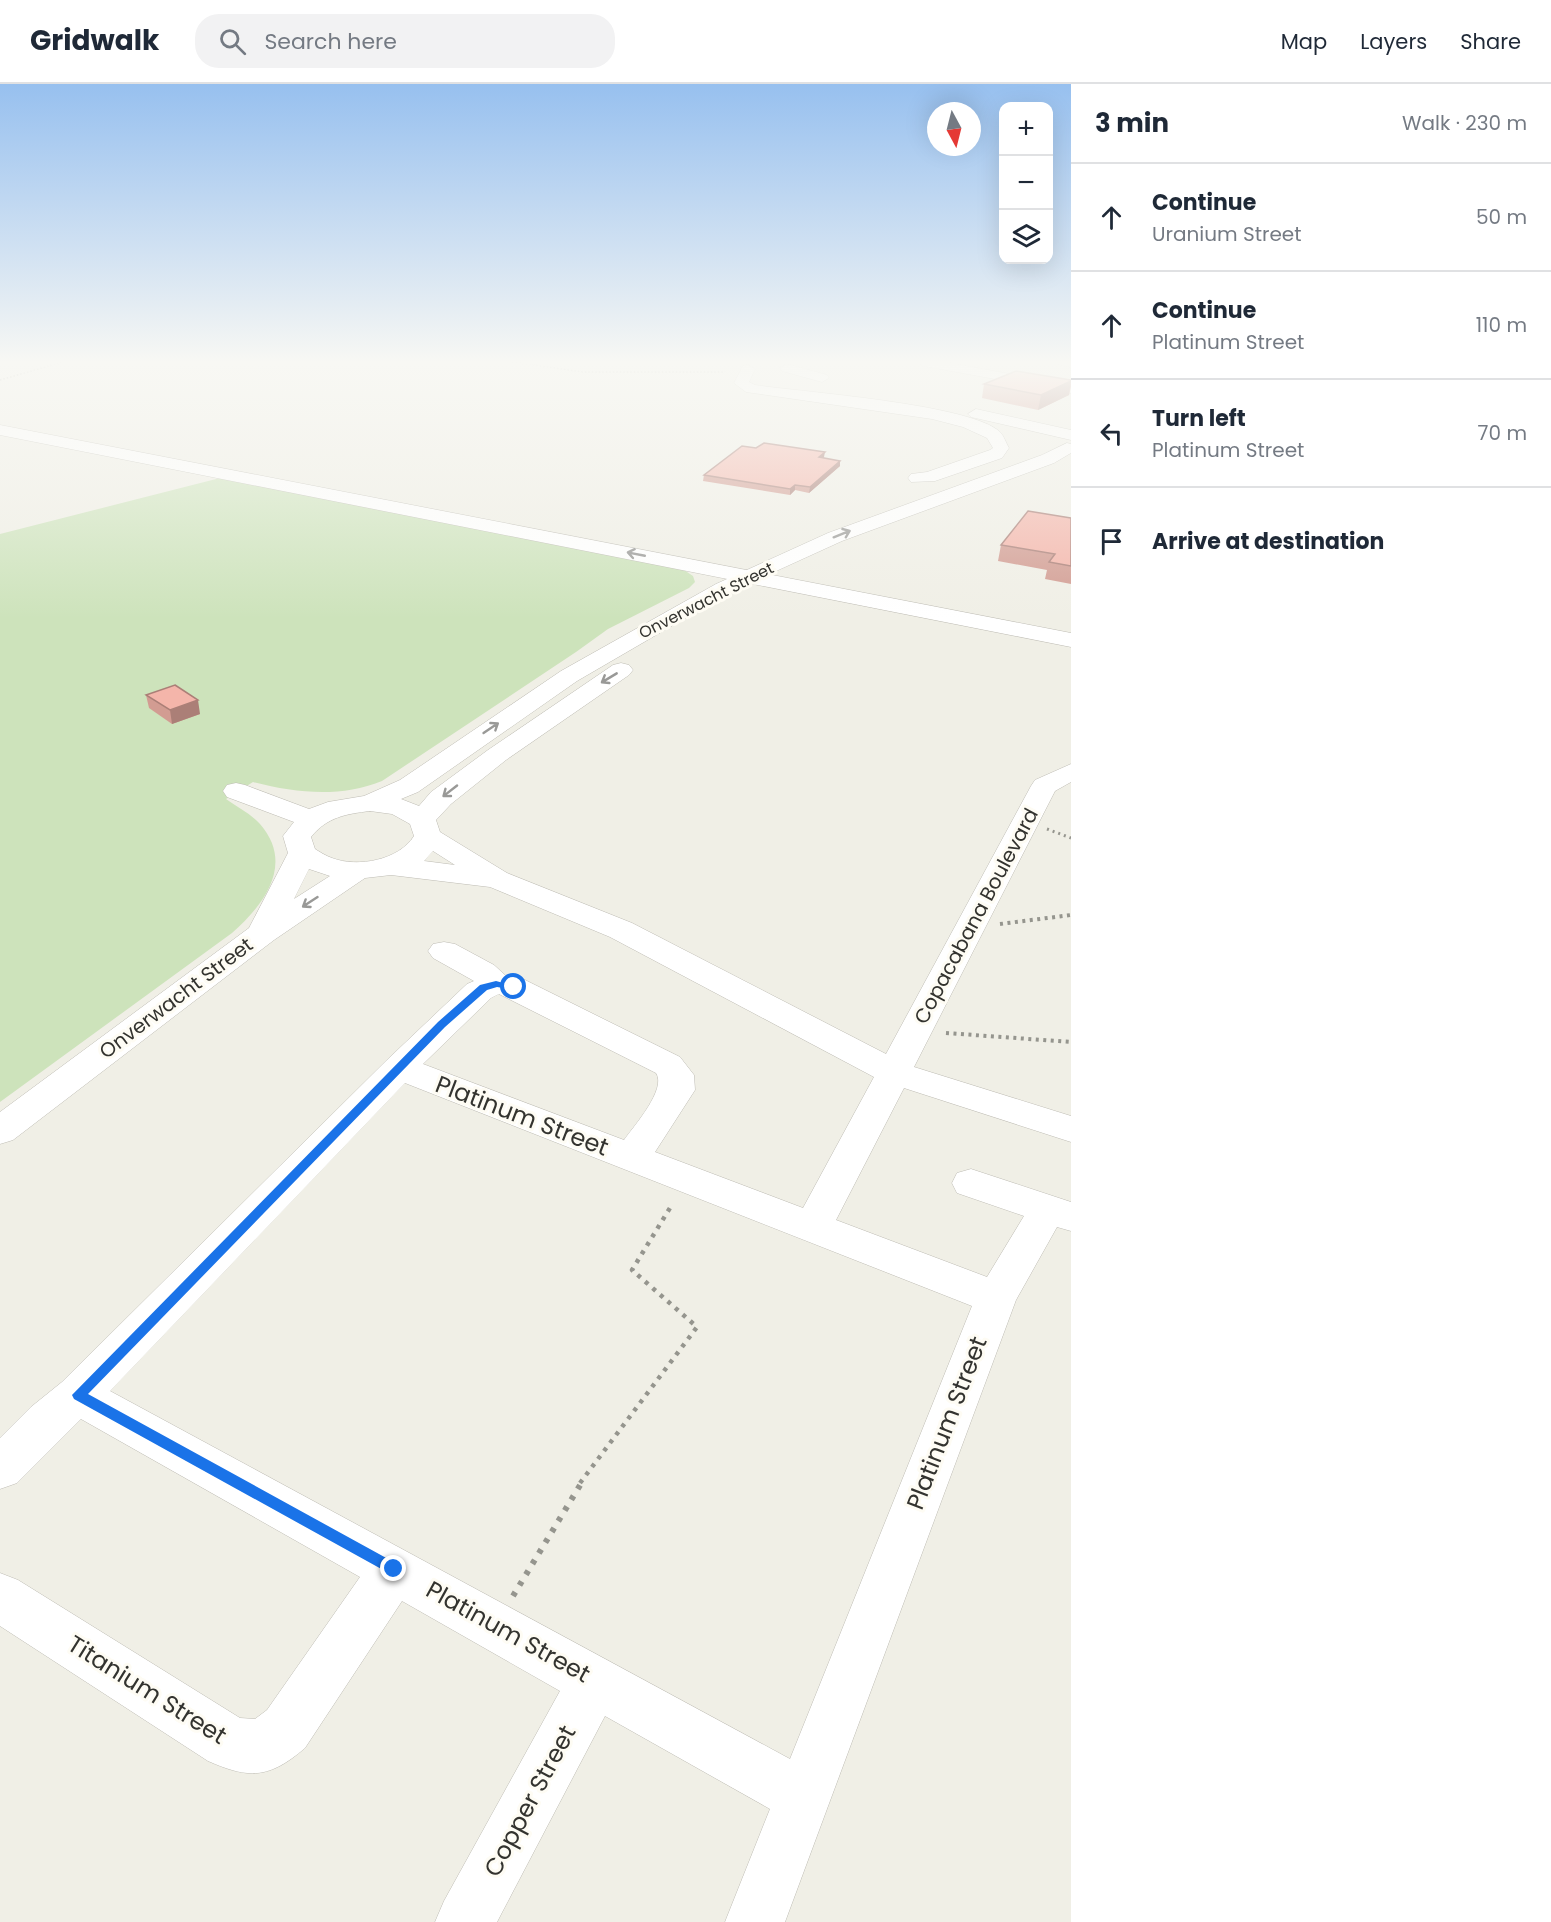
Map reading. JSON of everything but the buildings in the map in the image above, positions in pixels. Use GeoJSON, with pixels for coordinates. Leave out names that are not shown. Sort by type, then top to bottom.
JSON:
{"type":"FeatureCollection","features":[{"type":"Feature","properties":{"kind":"main road"},"geometry":{"type":"LineString","coordinates":[[91,448],[749,576],[775,574]]}},
{"type":"Feature","properties":{"kind":"main road"},"geometry":{"type":"LineString","coordinates":[[140,448],[775,574],[1071,640]]}},
{"type":"Feature","properties":{"kind":"main road"},"geometry":{"type":"LineString","coordinates":[[917,478],[929,477],[996,454],[1002,448]]}},
{"type":"Feature","properties":{"kind":"main road","name":"Onverwacht Street"},"geometry":{"type":"LineString","coordinates":[[775,574],[799,572],[898,528],[1065,448]]}},
{"type":"Feature","properties":{"kind":"main road","name":"Onverwacht Street"},"geometry":{"type":"LineString","coordinates":[[391,866],[418,853],[425,827],[441,798],[488,762],[595,686],[722,610],[775,574],[846,533],[1048,459],[1066,448]]}},
{"type":"Feature","properties":{"kind":"main road"},"geometry":{"type":"LineString","coordinates":[[799,572],[1071,624]]}},
{"type":"Feature","properties":{"kind":"main road","name":"Onverwacht Street"},"geometry":{"type":"LineString","coordinates":[[370,803],[408,786],[568,676],[667,618],[749,576]]}},
{"type":"Feature","properties":{"kind":"main road","name":"Copacabana Boulevard"},"geometry":{"type":"LineString","coordinates":[[893,1072],[1044,786],[1071,772]]}},
{"type":"Feature","properties":{"kind":"main road"},"geometry":{"type":"LineString","coordinates":[[236,791],[310,819]]}},
{"type":"Feature","properties":{"kind":"main road"},"geometry":{"type":"LineString","coordinates":[[262,933],[302,853],[297,836],[310,819],[336,807],[370,803],[399,807],[497,879],[621,930],[893,1072],[984,1104],[1071,1129]]}},
{"type":"Feature","properties":{"kind":"main road"},"geometry":{"type":"LineString","coordinates":[[302,853],[324,866],[357,871],[391,866],[497,879]]}},
{"type":"Feature","properties":{"kind":"main road","name":"Onverwacht Street"},"geometry":{"type":"LineString","coordinates":[[0,1131],[262,933],[357,871]]}},
{"type":"Feature","properties":{"kind":"main road"},"geometry":{"type":"LineString","coordinates":[[444,951],[483,972],[496,984]]}},
{"type":"Feature","properties":{"kind":"main road"},"geometry":{"type":"LineString","coordinates":[[0,1469],[47,1421],[78,1395],[399,1068],[479,991],[496,984],[509,985],[668,1065],[676,1075],[677,1090],[632,1158]]}},
{"type":"Feature","properties":{"kind":"main road","name":"Platinum Street"},"geometry":{"type":"LineString","coordinates":[[78,1395],[803,1797],[996,1298],[399,1068]]}},
{"type":"Feature","properties":{"kind":"main road"},"geometry":{"type":"LineString","coordinates":[[813,1227],[893,1072]]}},
{"type":"Feature","properties":{"kind":"main road"},"geometry":{"type":"LineString","coordinates":[[971,1182],[1059,1213],[996,1298]]}},
{"type":"Feature","properties":{"kind":"main road","name":"Titanium Street"},"geometry":{"type":"LineString","coordinates":[[0,1597],[227,1742],[241,1747],[257,1747],[273,1740],[286,1729],[394,1569]]}},
{"type":"Feature","properties":{"kind":"main road","name":"Copper Street"},"geometry":{"type":"LineString","coordinates":[[465,1922],[595,1681]]}},
{"type":"Feature","properties":{"kind":"main road"},"geometry":{"type":"LineString","coordinates":[[754,1922],[803,1797]]}},
{"type":"Feature","properties":{"kind":"path"},"geometry":{"type":"LineString","coordinates":[[969,929],[1071,915]]}},
{"type":"Feature","properties":{"kind":"path"},"geometry":{"type":"LineString","coordinates":[[916,1029],[960,1035],[1071,1042]]}},
{"type":"Feature","properties":{"kind":"path"},"geometry":{"type":"LineString","coordinates":[[495,1626],[576,1489],[697,1327],[632,1270],[688,1179]]}},
{"type":"Feature","properties":{"kind":"green space"},"geometry":{"type":"Polygon","coordinates":[[[220,478],[684,570],[693,576],[695,582],[689,588],[608,629],[382,781],[334,792],[285,789],[253,782],[226,799],[260,824],[270,839],[275,854],[275,869],[271,883],[255,910],[232,933],[0,1102],[0,534],[220,478]]]}},
{"type":"Feature","properties":{"kind":"route"},"geometry":{"type":"LineString","coordinates":[[394,1569],[78,1395],[442,1025],[484,987],[503,984],[514,987]]}}]}
